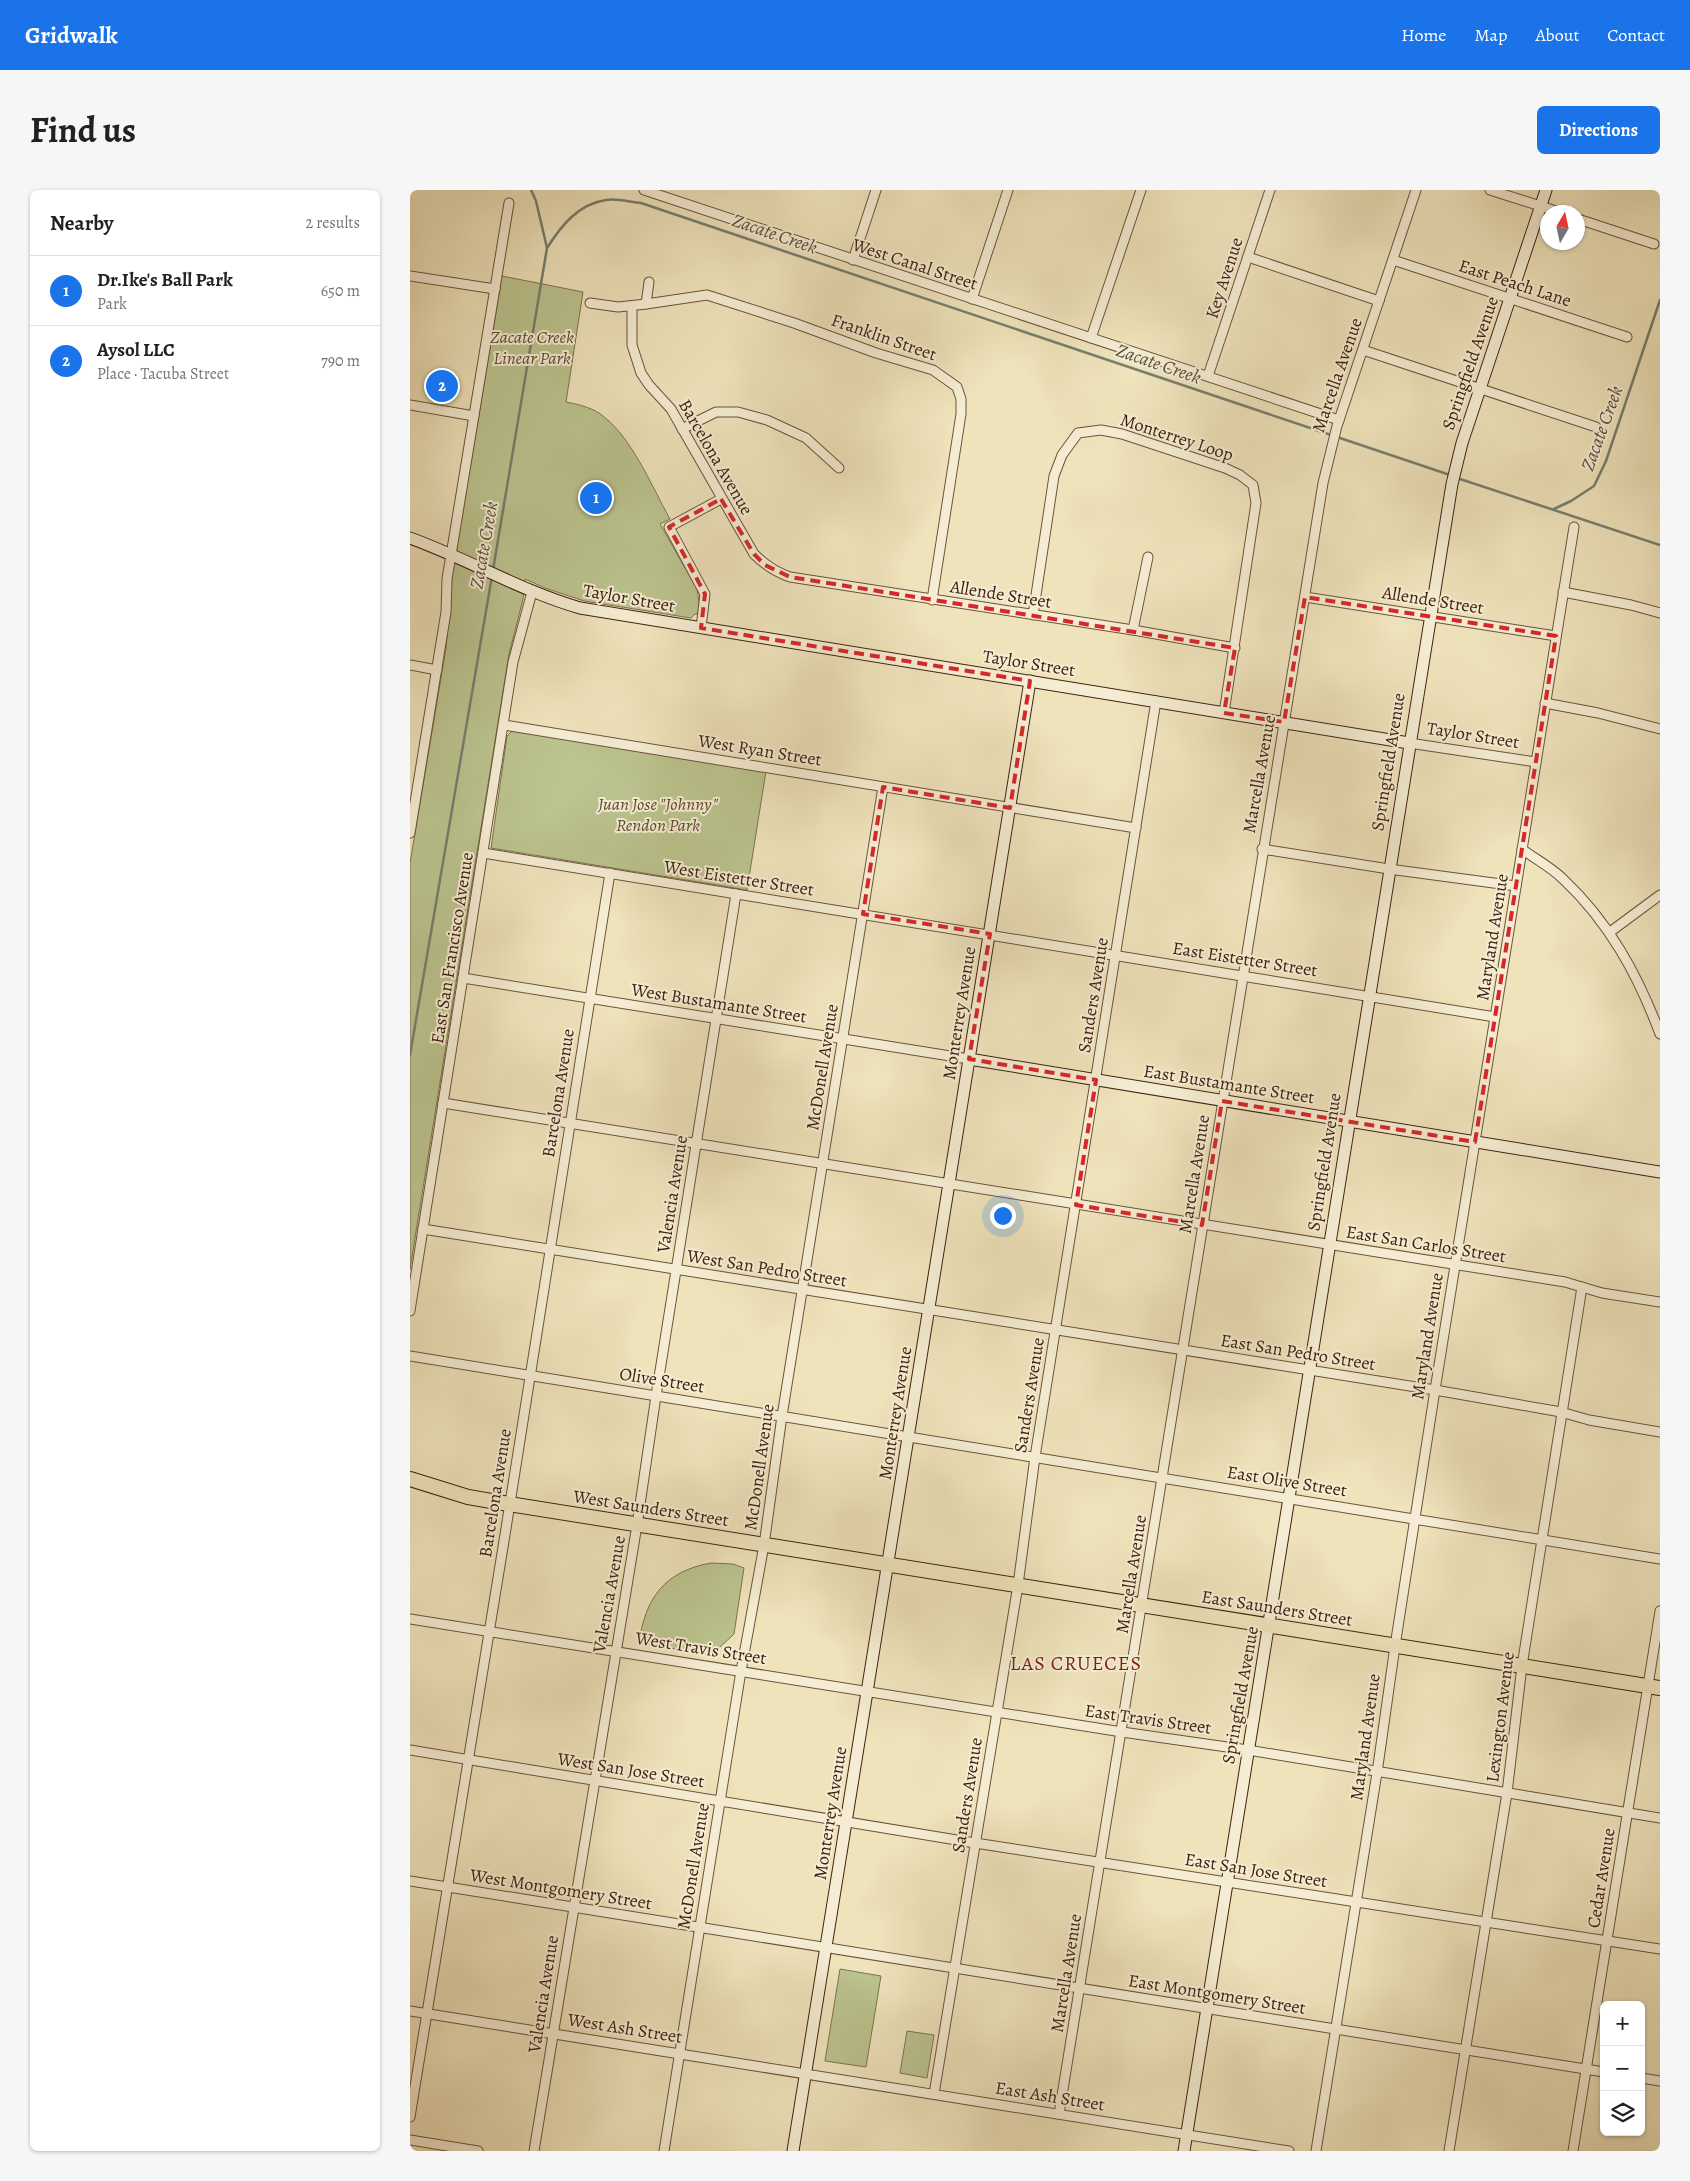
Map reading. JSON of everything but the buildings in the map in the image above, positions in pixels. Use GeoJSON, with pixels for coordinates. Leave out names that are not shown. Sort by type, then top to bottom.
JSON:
{"type":"FeatureCollection","features":[{"type":"Feature","properties":{"kind":"main road","name":"West Saunders Street"},"geometry":{"type":"LineString","coordinates":[[410,1479],[468,1497],[888,1565]]}},
{"type":"Feature","properties":{"kind":"main road","name":"East Saunders Street"},"geometry":{"type":"LineString","coordinates":[[888,1565],[1654,1687]]}},
{"type":"Feature","properties":{"kind":"street","name":"West Canal Street"},"geometry":{"type":"LineString","coordinates":[[644,190],[1208,376],[1338,423]]}},
{"type":"Feature","properties":{"kind":"street"},"geometry":{"type":"LineString","coordinates":[[853,260],[876,190]]}},
{"type":"Feature","properties":{"kind":"street"},"geometry":{"type":"LineString","coordinates":[[972,299],[1008,190]]}},
{"type":"Feature","properties":{"kind":"street"},"geometry":{"type":"LineString","coordinates":[[1091,338],[1141,190]]}},
{"type":"Feature","properties":{"kind":"street","name":"Key Avenue"},"geometry":{"type":"LineString","coordinates":[[1208,376],[1270,190]]}},
{"type":"Feature","properties":{"kind":"street","name":"Marcella Avenue"},"geometry":{"type":"LineString","coordinates":[[1059,2114],[1143,1605],[1262,849],[1330,447],[1416,190]]}},
{"type":"Feature","properties":{"kind":"street"},"geometry":{"type":"LineString","coordinates":[[1490,190],[1540,207]]}},
{"type":"Feature","properties":{"kind":"street","name":"Springfield Avenue"},"geometry":{"type":"LineString","coordinates":[[1542,205],[1546,190]]}},
{"type":"Feature","properties":{"kind":"street"},"geometry":{"type":"LineString","coordinates":[[410,833],[413,796],[446,612],[447,579],[509,203]]}},
{"type":"Feature","properties":{"kind":"street","name":"Springfield Avenue"},"geometry":{"type":"LineString","coordinates":[[1184,2151],[1368,996],[1452,484],[1456,465],[1480,389],[1540,210]]}},
{"type":"Feature","properties":{"kind":"street"},"geometry":{"type":"LineString","coordinates":[[1585,221],[1654,244]]}},
{"type":"Feature","properties":{"kind":"street"},"geometry":{"type":"LineString","coordinates":[[1248,257],[1379,301]]}},
{"type":"Feature","properties":{"kind":"street","name":"East Peach Lane"},"geometry":{"type":"LineString","coordinates":[[1393,260],[1627,337]]}},
{"type":"Feature","properties":{"kind":"street"},"geometry":{"type":"LineString","coordinates":[[410,276],[495,289]]}},
{"type":"Feature","properties":{"kind":"street"},"geometry":{"type":"LineString","coordinates":[[646,304],[649,282]]}},
{"type":"Feature","properties":{"kind":"street","name":"Franklin Street"},"geometry":{"type":"LineString","coordinates":[[590,304],[632,307],[707,295],[934,370],[957,387],[961,399],[961,414],[932,600]]}},
{"type":"Feature","properties":{"kind":"street","name":"Barcelona Avenue"},"geometry":{"type":"LineString","coordinates":[[632,307],[632,345],[635,359],[649,385],[671,409],[754,554],[764,565]]}},
{"type":"Feature","properties":{"kind":"street"},"geometry":{"type":"LineString","coordinates":[[1363,350],[1596,427]]}},
{"type":"Feature","properties":{"kind":"street"},"geometry":{"type":"LineString","coordinates":[[410,405],[474,416]]}},
{"type":"Feature","properties":{"kind":"street"},"geometry":{"type":"LineString","coordinates":[[682,430],[716,412],[738,412],[767,420],[806,438],[839,468]]}},
{"type":"Feature","properties":{"kind":"street","name":"Monterrey Loop"},"geometry":{"type":"LineString","coordinates":[[1033,615],[1054,476],[1062,455],[1078,433],[1101,430],[1122,434],[1225,468],[1240,475],[1253,485],[1256,503],[1224,712]]}},
{"type":"Feature","properties":{"kind":"street"},"geometry":{"type":"LineString","coordinates":[[702,628],[705,594],[669,528],[721,498]]}},
{"type":"Feature","properties":{"kind":"street","name":"Maryland Avenue"},"geometry":{"type":"LineString","coordinates":[[1316,2151],[1377,1773],[1435,1390],[1574,528]]}},
{"type":"Feature","properties":{"kind":"street","name":"Taylor Street"},"geometry":{"type":"LineString","coordinates":[[410,538],[532,592],[580,608],[1536,762]]}},
{"type":"Feature","properties":{"kind":"street"},"geometry":{"type":"LineString","coordinates":[[1133,630],[1148,557]]}},
{"type":"Feature","properties":{"kind":"street","name":"Allende Street"},"geometry":{"type":"LineString","coordinates":[[764,565],[790,577],[1133,630],[1235,648]]}},
{"type":"Feature","properties":{"kind":"street","name":"East San Francisco Avenue"},"geometry":{"type":"LineString","coordinates":[[410,1311],[513,662],[532,592]]}},
{"type":"Feature","properties":{"kind":"street"},"geometry":{"type":"LineString","coordinates":[[1563,592],[1605,599],[1660,613]]}},
{"type":"Feature","properties":{"kind":"street","name":"Allende Street"},"geometry":{"type":"LineString","coordinates":[[1305,598],[1430,615],[1556,636]]}},
{"type":"Feature","properties":{"kind":"street"},"geometry":{"type":"LineString","coordinates":[[410,666],[437,670]]}},
{"type":"Feature","properties":{"kind":"street","name":"Monterrey Avenue"},"geometry":{"type":"LineString","coordinates":[[793,2151],[1030,681]]}},
{"type":"Feature","properties":{"kind":"street","name":"Sanders Avenue"},"geometry":{"type":"LineString","coordinates":[[934,2094],[1018,1585],[1035,1457],[1156,702]]}},
{"type":"Feature","properties":{"kind":"street"},"geometry":{"type":"LineString","coordinates":[[1546,704],[1598,712],[1660,729]]}},
{"type":"Feature","properties":{"kind":"street","name":"West Ryan Street"},"geometry":{"type":"LineString","coordinates":[[504,724],[1136,828]]}},
{"type":"Feature","properties":{"kind":"street","name":"McDonell Avenue"},"geometry":{"type":"LineString","coordinates":[[664,2151],[741,1671],[764,1545],[782,1416],[883,787]]}},
{"type":"Feature","properties":{"kind":"street"},"geometry":{"type":"LineString","coordinates":[[1262,849],[1516,886]]}},
{"type":"Feature","properties":{"kind":"street"},"geometry":{"type":"LineString","coordinates":[[1522,849],[1562,877],[1596,913],[1610,932],[1638,980],[1660,1034]]}},
{"type":"Feature","properties":{"kind":"street","name":"West Eistetter Street"},"geometry":{"type":"LineString","coordinates":[[483,853],[990,934]]}},
{"type":"Feature","properties":{"kind":"street","name":"Barcelona Avenue"},"geometry":{"type":"LineString","coordinates":[[410,2118],[610,873]]}},
{"type":"Feature","properties":{"kind":"street","name":"Valencia Avenue"},"geometry":{"type":"LineString","coordinates":[[534,2151],[637,1525],[736,894]]}},
{"type":"Feature","properties":{"kind":"street"},"geometry":{"type":"LineString","coordinates":[[1610,932],[1660,895]]}},
{"type":"Feature","properties":{"kind":"street","name":"East Eistetter Street"},"geometry":{"type":"LineString","coordinates":[[990,934],[1495,1017]]}},
{"type":"Feature","properties":{"kind":"street","name":"West Bustamante Street"},"geometry":{"type":"LineString","coordinates":[[463,978],[970,1059]]}},
{"type":"Feature","properties":{"kind":"street","name":"East Bustamante Street"},"geometry":{"type":"LineString","coordinates":[[970,1059],[1660,1172]]}},
{"type":"Feature","properties":{"kind":"street","name":"East San Carlos Street"},"geometry":{"type":"LineString","coordinates":[[443,1103],[1565,1282],[1602,1293],[1660,1302]]}},
{"type":"Feature","properties":{"kind":"street","name":"West San Pedro Street"},"geometry":{"type":"LineString","coordinates":[[423,1229],[929,1310]]}},
{"type":"Feature","properties":{"kind":"street","name":"Lexington Avenue"},"geometry":{"type":"LineString","coordinates":[[1450,2151],[1507,1793],[1522,1666],[1582,1287]]}},
{"type":"Feature","properties":{"kind":"street","name":"East San Pedro Street"},"geometry":{"type":"LineString","coordinates":[[929,1310],[1435,1390],[1660,1432]]}},
{"type":"Feature","properties":{"kind":"street","name":"Olive Street"},"geometry":{"type":"LineString","coordinates":[[410,1356],[909,1437]]}},
{"type":"Feature","properties":{"kind":"street","name":"East Olive Street"},"geometry":{"type":"LineString","coordinates":[[909,1437],[1660,1559]]}},
{"type":"Feature","properties":{"kind":"street","name":"Cedar Avenue"},"geometry":{"type":"LineString","coordinates":[[1573,2151],[1628,1813],[1654,1687],[1660,1611]]}},
{"type":"Feature","properties":{"kind":"street","name":"West Travis Street"},"geometry":{"type":"LineString","coordinates":[[410,1619],[868,1691]]}},
{"type":"Feature","properties":{"kind":"street","name":"East Travis Street"},"geometry":{"type":"LineString","coordinates":[[868,1691],[1122,1732],[1248,1750],[1377,1773],[1660,1818]]}},
{"type":"Feature","properties":{"kind":"street","name":"West San Jose Street"},"geometry":{"type":"LineString","coordinates":[[410,1750],[847,1821]]}},
{"type":"Feature","properties":{"kind":"street","name":"East San Jose Street"},"geometry":{"type":"LineString","coordinates":[[847,1821],[975,1843],[1660,1949]]}},
{"type":"Feature","properties":{"kind":"street","name":"West Montgomery Street"},"geometry":{"type":"LineString","coordinates":[[410,1881],[826,1948]]}},
{"type":"Feature","properties":{"kind":"street","name":"East Montgomery Street"},"geometry":{"type":"LineString","coordinates":[[826,1948],[1600,2071]]}},
{"type":"Feature","properties":{"kind":"street","name":"West Ash Street"},"geometry":{"type":"LineString","coordinates":[[410,2011],[806,2074]]}},
{"type":"Feature","properties":{"kind":"street","name":"East Ash Street"},"geometry":{"type":"LineString","coordinates":[[806,2074],[1290,2151]]}},
{"type":"Feature","properties":{"kind":"street"},"geometry":{"type":"LineString","coordinates":[[1645,2079],[1660,2081]]}},
{"type":"Feature","properties":{"kind":"street"},"geometry":{"type":"LineString","coordinates":[[410,2140],[478,2151]]}},
{"type":"Feature","properties":{"kind":"highlighted area"},"geometry":{"type":"Polygon","coordinates":[[[721,499],[754,554],[765,565],[790,577],[1235,648],[1224,713],[1284,722],[1305,597],[1556,636],[1475,1142],[1222,1101],[1202,1225],[1076,1205],[1096,1080],[969,1059],[990,934],[863,914],[883,787],[1010,808],[1030,681],[701,628],[705,594],[669,527],[721,499]]]}},
{"type":"Feature","properties":{"kind":"green space","name":"Zacate Creek Linear Park"},"geometry":{"type":"Polygon","coordinates":[[[502,276],[583,292],[566,402],[583,406],[599,413],[610,422],[631,447],[670,519],[660,524],[697,589],[698,614],[691,618],[584,601],[525,579],[523,599],[509,654],[410,1269],[410,863],[446,648],[452,577],[502,276]]]}},
{"type":"Feature","properties":{"kind":"green space","name":"Juan Jose \"Johnny\" Rendon Park"},"geometry":{"type":"Polygon","coordinates":[[[513,730],[766,771],[747,890],[491,848],[507,736],[513,730]]]}},
{"type":"Feature","properties":{"kind":"green space"},"geometry":{"type":"Polygon","coordinates":[[[711,1563],[733,1564],[744,1568],[734,1634],[720,1647],[706,1654],[639,1643],[646,1613],[660,1589],[681,1573],[711,1563]]]}},
{"type":"Feature","properties":{"kind":"green space"},"geometry":{"type":"Polygon","coordinates":[[[840,1969],[881,1976],[866,2067],[825,2061],[840,1969]]]}},
{"type":"Feature","properties":{"kind":"green space"},"geometry":{"type":"Polygon","coordinates":[[[907,2031],[934,2035],[927,2078],[900,2073],[907,2031]]]}},
{"type":"Feature","properties":{"kind":"waterway"},"geometry":{"type":"LineString","coordinates":[[531,190],[536,201],[547,248]]}},
{"type":"Feature","properties":{"kind":"waterway","name":"Zacate Creek"},"geometry":{"type":"LineString","coordinates":[[493,570],[547,248],[571,217],[587,206],[606,200],[641,203],[1331,435]]}},
{"type":"Feature","properties":{"kind":"waterway","name":"Zacate Creek"},"geometry":{"type":"LineString","coordinates":[[1554,509],[1571,501],[1594,486],[1606,461],[1660,300]]}},
{"type":"Feature","properties":{"kind":"waterway","name":"Zacate Creek"},"geometry":{"type":"LineString","coordinates":[[1337,437],[1450,475]]}},
{"type":"Feature","properties":{"kind":"waterway"},"geometry":{"type":"LineString","coordinates":[[1457,478],[1660,545]]}},
{"type":"Feature","properties":{"kind":"waterway","name":"Zacate Creek"},"geometry":{"type":"LineString","coordinates":[[410,1055],[492,576]]}},
{"type":"Feature","properties":{"kind":"place","name":"Aysol LLC"},"geometry":{"type":"Point","coordinates":[442,386]}},
{"type":"Feature","properties":{"kind":"place","name":"Dr.Ike's Ball Park"},"geometry":{"type":"Point","coordinates":[596,498]}},
{"type":"Feature","properties":{"kind":"district","name":"LAS CRUECES"},"geometry":{"type":"Point","coordinates":[1076,1663]}}]}
